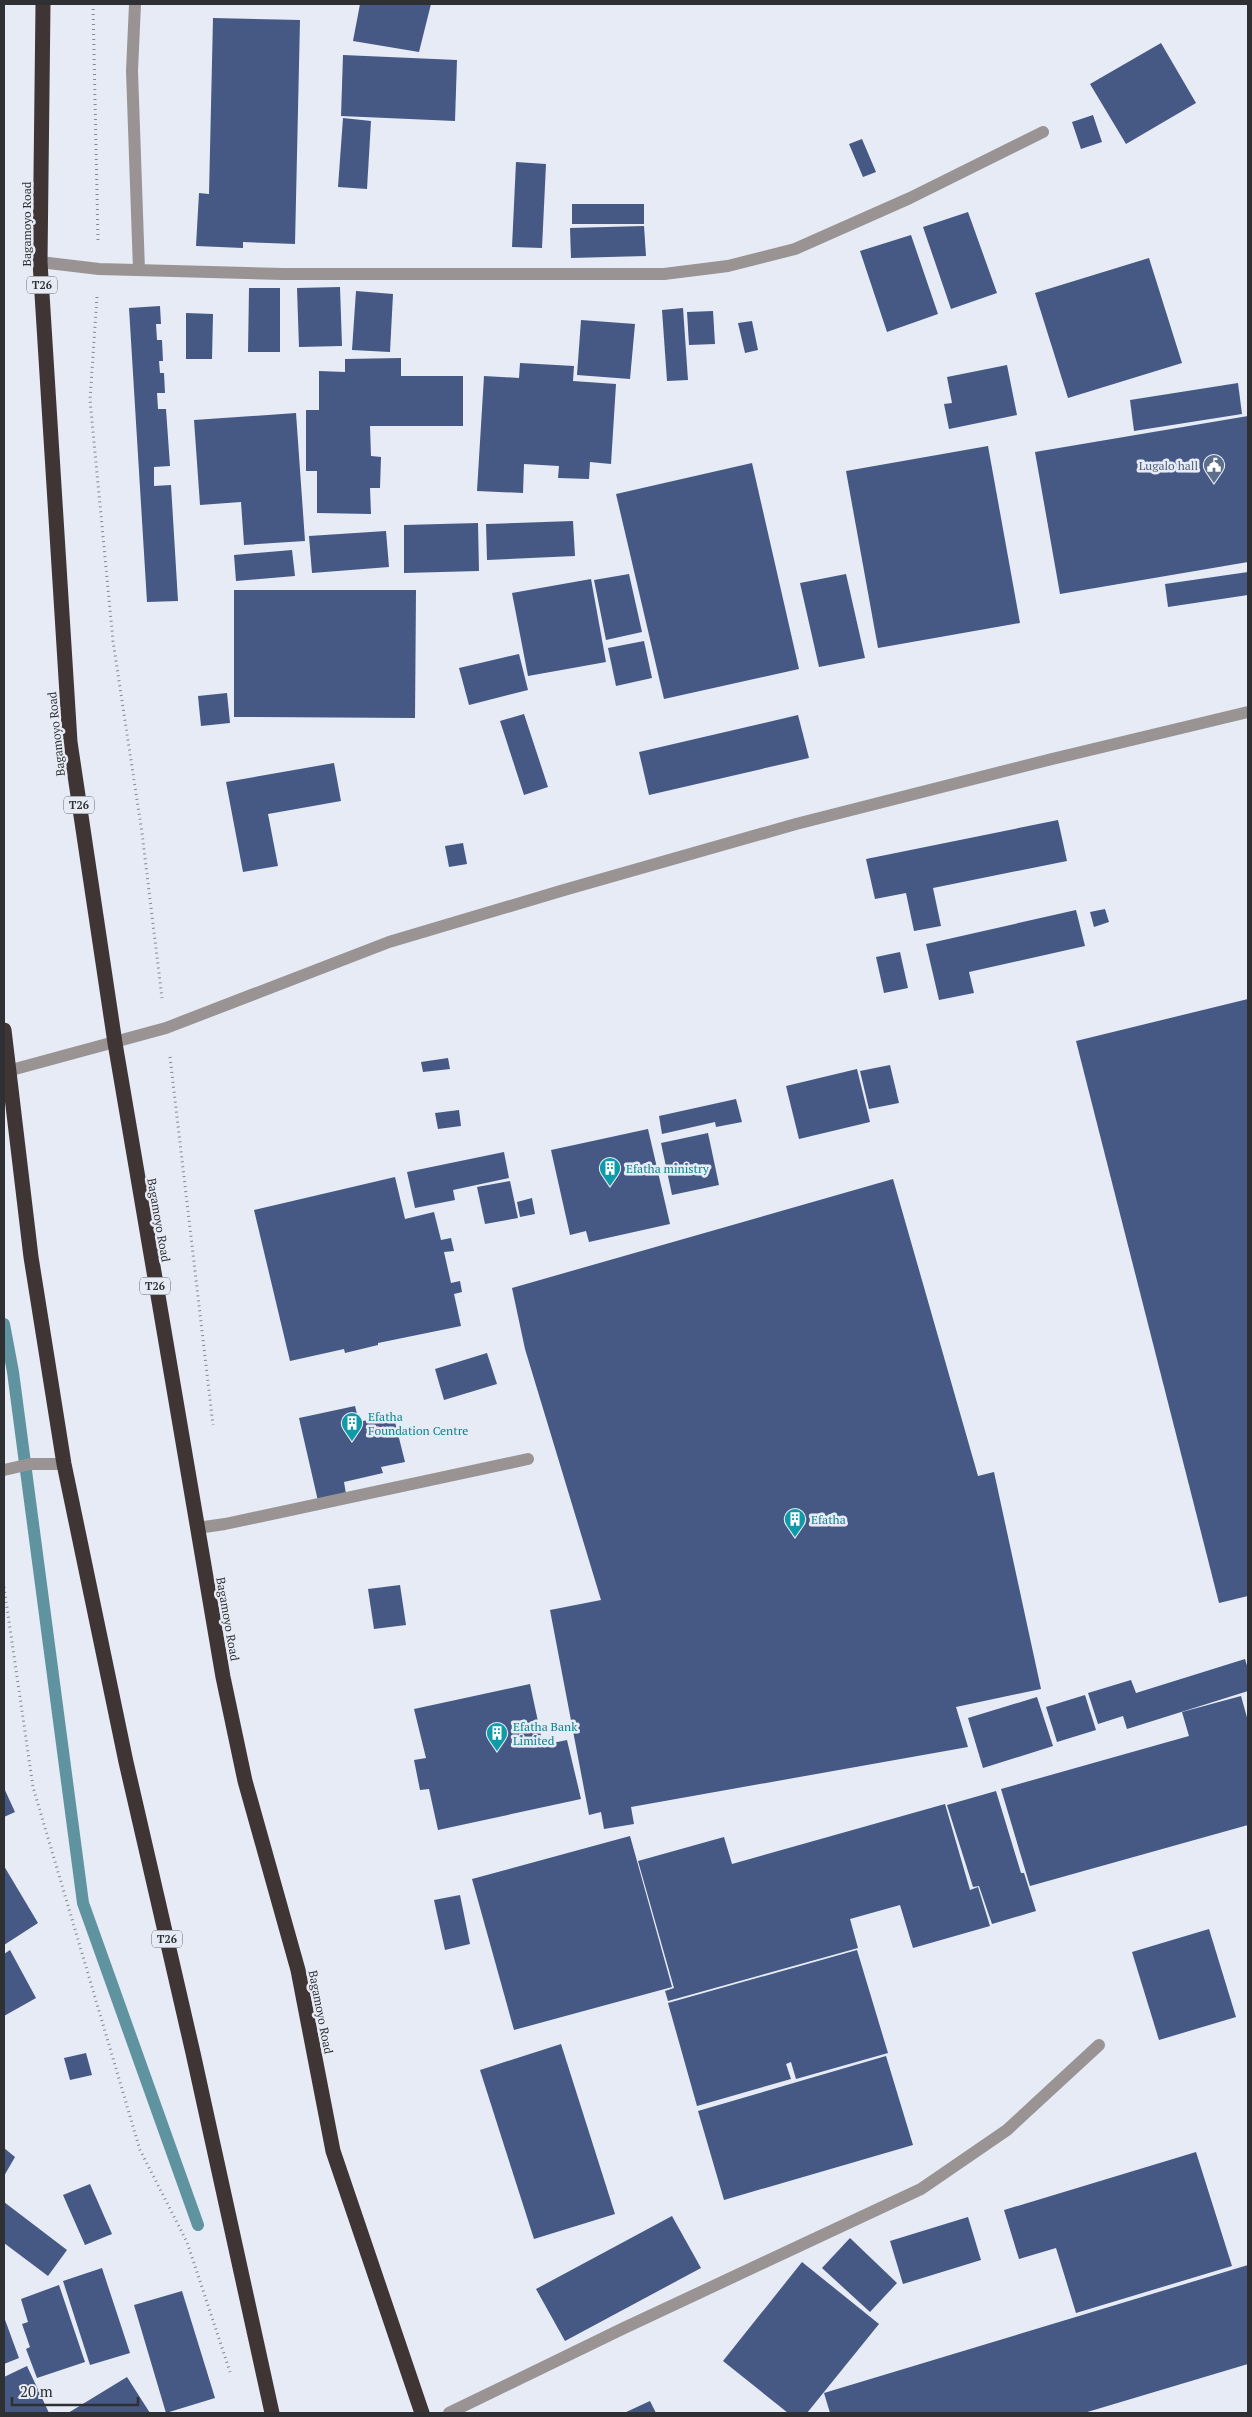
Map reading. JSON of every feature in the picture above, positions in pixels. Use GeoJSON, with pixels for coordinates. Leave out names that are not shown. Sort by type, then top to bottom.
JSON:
{"type":"FeatureCollection","features":[{"type":"Feature","properties":{"kind":"highway","name":"Bagamoyo Road"},"geometry":{"type":"LineString","coordinates":[[42,4],[40,262],[70,742],[114,1044],[223,1677],[245,1781],[298,1970],[333,2151],[422,2413]]}},
{"type":"Feature","properties":{"kind":"highway","name":"T26"},"geometry":{"type":"LineString","coordinates":[[4,1030],[6,1072],[31,1257],[64,1464],[126,1762],[193,2053],[272,2413]]}},
{"type":"Feature","properties":{"kind":"lane"},"geometry":{"type":"LineString","coordinates":[[135,4],[132,71],[139,270]]}},
{"type":"Feature","properties":{"kind":"lane"},"geometry":{"type":"LineString","coordinates":[[40,262],[98,269],[283,274],[664,274],[728,266],[795,249],[910,198],[1044,132]]}},
{"type":"Feature","properties":{"kind":"lane"},"geometry":{"type":"LineString","coordinates":[[6,1072],[114,1044],[166,1028],[390,942],[564,890],[805,822],[1052,759],[1248,712]]}},
{"type":"Feature","properties":{"kind":"lane"},"geometry":{"type":"LineString","coordinates":[[197,1528],[225,1524],[528,1459]]}},
{"type":"Feature","properties":{"kind":"lane"},"geometry":{"type":"LineString","coordinates":[[4,1470],[30,1464],[64,1464]]}},
{"type":"Feature","properties":{"kind":"lane"},"geometry":{"type":"LineString","coordinates":[[449,2413],[624,2328],[921,2189],[1007,2130],[1099,2045]]}},
{"type":"Feature","properties":{"kind":"path"},"geometry":{"type":"LineString","coordinates":[[93,4],[98,269],[90,400],[112,640],[142,833],[214,1435]]}},
{"type":"Feature","properties":{"kind":"path"},"geometry":{"type":"LineString","coordinates":[[4,1587],[34,1787],[140,2150],[187,2242],[231,2377]]}},
{"type":"Feature","properties":{"kind":"building"},"geometry":{"type":"Polygon","coordinates":[[[360,4],[431,4],[419,52],[353,41],[360,4]]]}},
{"type":"Feature","properties":{"kind":"building"},"geometry":{"type":"Polygon","coordinates":[[[213,18],[300,20],[295,244],[243,242],[243,248],[196,246],[199,193],[209,194],[213,18]]]}},
{"type":"Feature","properties":{"kind":"building"},"geometry":{"type":"Polygon","coordinates":[[[1161,43],[1196,103],[1126,144],[1090,84],[1161,43]]]}},
{"type":"Feature","properties":{"kind":"building"},"geometry":{"type":"Polygon","coordinates":[[[343,55],[457,60],[455,121],[341,116],[343,55]]]}},
{"type":"Feature","properties":{"kind":"building"},"geometry":{"type":"Polygon","coordinates":[[[1093,115],[1102,142],[1081,149],[1072,122],[1093,115]]]}},
{"type":"Feature","properties":{"kind":"building"},"geometry":{"type":"Polygon","coordinates":[[[343,118],[371,121],[367,189],[338,187],[343,118]]]}},
{"type":"Feature","properties":{"kind":"building"},"geometry":{"type":"Polygon","coordinates":[[[862,139],[876,172],[863,177],[849,144],[862,139]]]}},
{"type":"Feature","properties":{"kind":"building"},"geometry":{"type":"Polygon","coordinates":[[[516,162],[546,164],[542,248],[512,247],[516,162]]]}},
{"type":"Feature","properties":{"kind":"building"},"geometry":{"type":"Polygon","coordinates":[[[572,204],[644,204],[644,224],[572,224],[572,204]]]}},
{"type":"Feature","properties":{"kind":"building"},"geometry":{"type":"Polygon","coordinates":[[[968,212],[997,293],[951,309],[923,227],[968,212]]]}},
{"type":"Feature","properties":{"kind":"building"},"geometry":{"type":"Polygon","coordinates":[[[644,226],[646,256],[571,258],[570,228],[644,226]]]}},
{"type":"Feature","properties":{"kind":"building"},"geometry":{"type":"Polygon","coordinates":[[[911,235],[938,314],[887,332],[860,251],[911,235]]]}},
{"type":"Feature","properties":{"kind":"building"},"geometry":{"type":"Polygon","coordinates":[[[1149,258],[1182,363],[1068,398],[1035,293],[1149,258]]]}},
{"type":"Feature","properties":{"kind":"building"},"geometry":{"type":"Polygon","coordinates":[[[340,287],[342,346],[299,347],[297,288],[340,287]]]}},
{"type":"Feature","properties":{"kind":"building"},"geometry":{"type":"Polygon","coordinates":[[[249,288],[280,288],[280,352],[248,352],[249,288]]]}},
{"type":"Feature","properties":{"kind":"building"},"geometry":{"type":"Polygon","coordinates":[[[356,291],[393,294],[390,352],[352,350],[356,291]]]}},
{"type":"Feature","properties":{"kind":"building"},"geometry":{"type":"Polygon","coordinates":[[[160,306],[161,324],[156,324],[157,340],[162,340],[163,361],[159,361],[160,373],[164,373],[165,393],[157,393],[158,409],[166,409],[170,466],[154,467],[154,486],[171,485],[178,601],[147,602],[129,308],[160,306]]]}},
{"type":"Feature","properties":{"kind":"building"},"geometry":{"type":"Polygon","coordinates":[[[683,308],[688,380],[667,381],[662,310],[683,308]]]}},
{"type":"Feature","properties":{"kind":"building"},"geometry":{"type":"Polygon","coordinates":[[[713,311],[715,344],[689,345],[687,312],[713,311]]]}},
{"type":"Feature","properties":{"kind":"building"},"geometry":{"type":"Polygon","coordinates":[[[186,313],[213,314],[212,359],[186,359],[186,313]]]}},
{"type":"Feature","properties":{"kind":"building"},"geometry":{"type":"Polygon","coordinates":[[[581,320],[635,324],[630,379],[577,375],[581,320]]]}},
{"type":"Feature","properties":{"kind":"building"},"geometry":{"type":"Polygon","coordinates":[[[752,321],[758,350],[745,353],[738,323],[752,321]]]}},
{"type":"Feature","properties":{"kind":"building"},"geometry":{"type":"Polygon","coordinates":[[[401,358],[401,376],[463,376],[463,426],[370,426],[371,456],[381,457],[380,488],[370,488],[371,514],[317,513],[317,471],[306,471],[306,410],[319,410],[319,371],[345,372],[345,359],[401,358]]]}},
{"type":"Feature","properties":{"kind":"building"},"geometry":{"type":"Polygon","coordinates":[[[520,363],[574,366],[573,381],[616,384],[611,464],[590,462],[589,479],[558,478],[559,466],[524,464],[523,493],[477,491],[484,376],[519,378],[520,363]]]}},
{"type":"Feature","properties":{"kind":"building"},"geometry":{"type":"Polygon","coordinates":[[[1007,365],[1017,415],[949,429],[944,404],[952,403],[947,377],[1007,365]]]}},
{"type":"Feature","properties":{"kind":"building"},"geometry":{"type":"Polygon","coordinates":[[[1238,383],[1242,414],[1134,431],[1130,400],[1238,383]]]}},
{"type":"Feature","properties":{"kind":"building"},"geometry":{"type":"Polygon","coordinates":[[[296,413],[305,541],[244,545],[241,502],[200,505],[194,420],[296,413]]]}},
{"type":"Feature","properties":{"kind":"building"},"geometry":{"type":"Polygon","coordinates":[[[1248,416],[1248,562],[1060,594],[1035,452],[1248,416]]]}},
{"type":"Feature","properties":{"kind":"building"},"geometry":{"type":"Polygon","coordinates":[[[988,446],[1020,623],[878,648],[846,471],[988,446]]]}},
{"type":"Feature","properties":{"kind":"building"},"geometry":{"type":"Polygon","coordinates":[[[752,463],[799,669],[664,699],[616,494],[752,463]]]}},
{"type":"Feature","properties":{"kind":"building"},"geometry":{"type":"Polygon","coordinates":[[[573,521],[575,556],[487,560],[486,524],[573,521]]]}},
{"type":"Feature","properties":{"kind":"building"},"geometry":{"type":"Polygon","coordinates":[[[478,523],[479,571],[404,573],[404,525],[478,523]]]}},
{"type":"Feature","properties":{"kind":"building"},"geometry":{"type":"Polygon","coordinates":[[[386,531],[389,567],[312,573],[309,536],[386,531]]]}},
{"type":"Feature","properties":{"kind":"building"},"geometry":{"type":"Polygon","coordinates":[[[292,550],[295,576],[236,581],[234,555],[292,550]]]}},
{"type":"Feature","properties":{"kind":"building"},"geometry":{"type":"Polygon","coordinates":[[[1248,572],[1248,595],[1168,607],[1165,584],[1248,572]]]}},
{"type":"Feature","properties":{"kind":"building"},"geometry":{"type":"Polygon","coordinates":[[[629,574],[642,632],[606,640],[594,580],[629,574]]]}},
{"type":"Feature","properties":{"kind":"building"},"geometry":{"type":"Polygon","coordinates":[[[846,574],[865,658],[819,667],[800,583],[846,574]]]}},
{"type":"Feature","properties":{"kind":"building"},"geometry":{"type":"Polygon","coordinates":[[[591,579],[606,662],[528,676],[512,593],[591,579]]]}},
{"type":"Feature","properties":{"kind":"building"},"geometry":{"type":"Polygon","coordinates":[[[234,590],[416,590],[415,718],[234,717],[234,590]]]}},
{"type":"Feature","properties":{"kind":"building"},"geometry":{"type":"Polygon","coordinates":[[[644,641],[652,678],[616,686],[608,648],[644,641]]]}},
{"type":"Feature","properties":{"kind":"building"},"geometry":{"type":"Polygon","coordinates":[[[519,654],[528,690],[469,705],[459,668],[519,654]]]}},
{"type":"Feature","properties":{"kind":"building"},"geometry":{"type":"Polygon","coordinates":[[[227,693],[230,723],[201,726],[198,696],[227,693]]]}},
{"type":"Feature","properties":{"kind":"building"},"geometry":{"type":"Polygon","coordinates":[[[524,714],[548,787],[524,795],[500,721],[524,714]]]}},
{"type":"Feature","properties":{"kind":"building"},"geometry":{"type":"Polygon","coordinates":[[[798,715],[809,758],[649,795],[639,752],[798,715]]]}},
{"type":"Feature","properties":{"kind":"building"},"geometry":{"type":"Polygon","coordinates":[[[334,763],[341,801],[268,814],[278,866],[243,872],[226,782],[334,763]]]}},
{"type":"Feature","properties":{"kind":"building"},"geometry":{"type":"Polygon","coordinates":[[[1058,820],[1067,861],[933,888],[941,926],[914,931],[906,893],[875,899],[866,859],[1058,820]]]}},
{"type":"Feature","properties":{"kind":"building"},"geometry":{"type":"Polygon","coordinates":[[[463,843],[467,864],[449,867],[445,846],[463,843]]]}},
{"type":"Feature","properties":{"kind":"building"},"geometry":{"type":"Polygon","coordinates":[[[1105,909],[1109,922],[1094,927],[1090,912],[1105,909]]]}},
{"type":"Feature","properties":{"kind":"building"},"geometry":{"type":"Polygon","coordinates":[[[1076,910],[1085,946],[969,972],[974,993],[939,1000],[926,944],[1076,910]]]}},
{"type":"Feature","properties":{"kind":"building"},"geometry":{"type":"Polygon","coordinates":[[[900,952],[908,988],[884,993],[876,957],[900,952]]]}},
{"type":"Feature","properties":{"kind":"building"},"geometry":{"type":"Polygon","coordinates":[[[1248,999],[1248,1596],[1219,1603],[1076,1041],[1248,999]]]}},
{"type":"Feature","properties":{"kind":"building"},"geometry":{"type":"Polygon","coordinates":[[[448,1058],[450,1069],[423,1072],[421,1062],[448,1058]]]}},
{"type":"Feature","properties":{"kind":"building"},"geometry":{"type":"Polygon","coordinates":[[[890,1065],[899,1103],[869,1109],[860,1071],[890,1065]]]}},
{"type":"Feature","properties":{"kind":"building"},"geometry":{"type":"Polygon","coordinates":[[[857,1069],[870,1122],[799,1139],[786,1086],[857,1069]]]}},
{"type":"Feature","properties":{"kind":"building"},"geometry":{"type":"Polygon","coordinates":[[[736,1099],[742,1122],[716,1127],[715,1122],[662,1134],[659,1116],[736,1099]]]}},
{"type":"Feature","properties":{"kind":"building"},"geometry":{"type":"Polygon","coordinates":[[[459,1110],[461,1126],[438,1129],[435,1113],[459,1110]]]}},
{"type":"Feature","properties":{"kind":"building","name":"Efatha ministry"},"geometry":{"type":"Polygon","coordinates":[[[648,1129],[670,1224],[589,1242],[586,1231],[570,1235],[551,1150],[648,1129]]]}},
{"type":"Feature","properties":{"kind":"building","name":"Efatha ministry"},"geometry":{"type":"Polygon","coordinates":[[[708,1133],[719,1185],[672,1195],[661,1143],[708,1133]]]}},
{"type":"Feature","properties":{"kind":"building"},"geometry":{"type":"Polygon","coordinates":[[[504,1152],[509,1178],[453,1190],[455,1200],[415,1208],[407,1172],[504,1152]]]}},
{"type":"Feature","properties":{"kind":"building"},"geometry":{"type":"Polygon","coordinates":[[[395,1177],[405,1219],[434,1212],[441,1240],[451,1238],[454,1251],[444,1252],[451,1283],[460,1281],[462,1292],[454,1294],[461,1326],[378,1343],[378,1345],[345,1353],[344,1349],[290,1361],[254,1210],[395,1177]]]}},
{"type":"Feature","properties":{"kind":"building","name":"Efatha"},"geometry":{"type":"Polygon","coordinates":[[[893,1179],[978,1476],[994,1472],[1041,1689],[956,1707],[968,1747],[631,1807],[634,1824],[604,1829],[601,1812],[589,1815],[550,1610],[601,1600],[525,1349],[512,1288],[893,1179]]]}},
{"type":"Feature","properties":{"kind":"building"},"geometry":{"type":"Polygon","coordinates":[[[510,1181],[518,1218],[485,1224],[477,1187],[510,1181]]]}},
{"type":"Feature","properties":{"kind":"building"},"geometry":{"type":"Polygon","coordinates":[[[532,1198],[535,1214],[520,1217],[517,1202],[532,1198]]]}},
{"type":"Feature","properties":{"kind":"building"},"geometry":{"type":"Polygon","coordinates":[[[487,1353],[497,1384],[444,1400],[435,1369],[487,1353]]]}},
{"type":"Feature","properties":{"kind":"building","name":"Efatha Foundation Centre"},"geometry":{"type":"Polygon","coordinates":[[[355,1406],[359,1422],[393,1414],[405,1462],[381,1467],[383,1473],[344,1482],[346,1494],[318,1501],[299,1418],[355,1406]]]}},
{"type":"Feature","properties":{"kind":"building"},"geometry":{"type":"Polygon","coordinates":[[[400,1585],[406,1625],[374,1629],[368,1589],[400,1585]]]}},
{"type":"Feature","properties":{"kind":"building"},"geometry":{"type":"Polygon","coordinates":[[[1245,1659],[1248,1669],[1248,1691],[1127,1729],[1123,1716],[1098,1724],[1088,1693],[1131,1680],[1136,1693],[1245,1659]]]}},
{"type":"Feature","properties":{"kind":"building","name":"Efatha Bank Limited"},"geometry":{"type":"Polygon","coordinates":[[[530,1684],[543,1745],[567,1740],[581,1799],[438,1830],[429,1789],[420,1790],[414,1760],[426,1758],[414,1709],[530,1684]]]}},
{"type":"Feature","properties":{"kind":"building"},"geometry":{"type":"Polygon","coordinates":[[[1085,1695],[1096,1730],[1057,1742],[1046,1707],[1085,1695]]]}},
{"type":"Feature","properties":{"kind":"building"},"geometry":{"type":"Polygon","coordinates":[[[1241,1696],[1248,1721],[1248,1825],[1030,1886],[1001,1789],[1189,1736],[1182,1712],[1241,1696]]]}},
{"type":"Feature","properties":{"kind":"building"},"geometry":{"type":"Polygon","coordinates":[[[1037,1697],[1053,1746],[983,1768],[968,1718],[1037,1697]]]}},
{"type":"Feature","properties":{"kind":"building"},"geometry":{"type":"Polygon","coordinates":[[[4,1788],[15,1812],[4,1817],[4,1788]]]}},
{"type":"Feature","properties":{"kind":"building"},"geometry":{"type":"Polygon","coordinates":[[[996,1791],[1021,1873],[1024,1873],[1036,1911],[992,1924],[979,1886],[973,1887],[947,1805],[996,1791]]]}},
{"type":"Feature","properties":{"kind":"building"},"geometry":{"type":"Polygon","coordinates":[[[945,1804],[970,1890],[978,1887],[990,1926],[913,1948],[900,1905],[850,1919],[858,1948],[668,2001],[665,1991],[674,1988],[638,1861],[724,1837],[732,1864],[945,1804]]]}},
{"type":"Feature","properties":{"kind":"building"},"geometry":{"type":"Polygon","coordinates":[[[630,1836],[672,1987],[514,2030],[472,1879],[630,1836]]]}},
{"type":"Feature","properties":{"kind":"building"},"geometry":{"type":"Polygon","coordinates":[[[4,1866],[38,1923],[4,1945],[4,1866]]]}},
{"type":"Feature","properties":{"kind":"building"},"geometry":{"type":"Polygon","coordinates":[[[460,1895],[470,1944],[445,1950],[434,1900],[460,1895]]]}},
{"type":"Feature","properties":{"kind":"building"},"geometry":{"type":"Polygon","coordinates":[[[1209,1929],[1236,2017],[1159,2040],[1132,1952],[1209,1929]]]}},
{"type":"Feature","properties":{"kind":"building"},"geometry":{"type":"Polygon","coordinates":[[[10,1950],[36,1998],[4,2016],[4,1954],[10,1950]]]}},
{"type":"Feature","properties":{"kind":"building"},"geometry":{"type":"Polygon","coordinates":[[[857,1950],[888,2053],[796,2079],[791,2062],[786,2064],[791,2079],[697,2106],[668,2003],[857,1950]]]}},
{"type":"Feature","properties":{"kind":"building"},"geometry":{"type":"Polygon","coordinates":[[[561,2044],[615,2214],[534,2239],[480,2070],[561,2044]]]}},
{"type":"Feature","properties":{"kind":"building"},"geometry":{"type":"Polygon","coordinates":[[[86,2053],[92,2075],[70,2080],[64,2058],[86,2053]]]}},
{"type":"Feature","properties":{"kind":"building"},"geometry":{"type":"Polygon","coordinates":[[[886,2056],[913,2145],[724,2200],[698,2111],[886,2056]]]}},
{"type":"Feature","properties":{"kind":"building"},"geometry":{"type":"Polygon","coordinates":[[[4,2148],[15,2157],[4,2176],[4,2148]]]}},
{"type":"Feature","properties":{"kind":"building"},"geometry":{"type":"Polygon","coordinates":[[[1196,2152],[1232,2266],[1076,2313],[1056,2248],[1019,2259],[1004,2210],[1196,2152]]]}},
{"type":"Feature","properties":{"kind":"building"},"geometry":{"type":"Polygon","coordinates":[[[90,2184],[112,2234],[85,2245],[63,2195],[90,2184]]]}},
{"type":"Feature","properties":{"kind":"building"},"geometry":{"type":"Polygon","coordinates":[[[4,2202],[67,2250],[48,2276],[4,2243],[4,2202]]]}},
{"type":"Feature","properties":{"kind":"building"},"geometry":{"type":"Polygon","coordinates":[[[672,2216],[701,2268],[565,2341],[536,2289],[672,2216]]]}},
{"type":"Feature","properties":{"kind":"building"},"geometry":{"type":"Polygon","coordinates":[[[968,2217],[981,2260],[903,2284],[890,2241],[968,2217]]]}},
{"type":"Feature","properties":{"kind":"building"},"geometry":{"type":"Polygon","coordinates":[[[850,2238],[897,2283],[870,2312],[822,2268],[850,2238]]]}},
{"type":"Feature","properties":{"kind":"building"},"geometry":{"type":"Polygon","coordinates":[[[802,2262],[879,2324],[807,2413],[788,2413],[723,2361],[802,2262]]]}},
{"type":"Feature","properties":{"kind":"building"},"geometry":{"type":"Polygon","coordinates":[[[1248,2265],[1248,2364],[1084,2413],[830,2413],[824,2393],[1248,2265]]]}},
{"type":"Feature","properties":{"kind":"building"},"geometry":{"type":"Polygon","coordinates":[[[102,2268],[130,2353],[90,2365],[63,2281],[102,2268]]]}},
{"type":"Feature","properties":{"kind":"building"},"geometry":{"type":"Polygon","coordinates":[[[59,2285],[85,2362],[37,2378],[26,2349],[30,2347],[22,2324],[28,2322],[21,2299],[59,2285]]]}},
{"type":"Feature","properties":{"kind":"building"},"geometry":{"type":"Polygon","coordinates":[[[182,2291],[215,2398],[166,2413],[134,2305],[182,2291]]]}},
{"type":"Feature","properties":{"kind":"building"},"geometry":{"type":"Polygon","coordinates":[[[4,2317],[19,2358],[4,2364],[4,2317]]]}},
{"type":"Feature","properties":{"kind":"building"},"geometry":{"type":"Polygon","coordinates":[[[27,2366],[49,2413],[4,2413],[4,2377],[27,2366]]]}},
{"type":"Feature","properties":{"kind":"building"},"geometry":{"type":"Polygon","coordinates":[[[127,2377],[150,2413],[68,2413],[127,2377]]]}},
{"type":"Feature","properties":{"kind":"building"},"geometry":{"type":"Polygon","coordinates":[[[650,2401],[656,2413],[624,2413],[650,2401]]]}},
{"type":"Feature","properties":{"kind":"waterway"},"geometry":{"type":"LineString","coordinates":[[4,1324],[13,1372],[83,1903],[198,2225]]}},
{"type":"Feature","properties":{"kind":"place","name":"Lugalo hall"},"geometry":{"type":"Point","coordinates":[1214,484]}},
{"type":"Feature","properties":{"kind":"place","name":"Efatha ministry"},"geometry":{"type":"Point","coordinates":[610,1187]}},
{"type":"Feature","properties":{"kind":"place","name":"Efatha Foundation Centre"},"geometry":{"type":"Point","coordinates":[352,1442]}},
{"type":"Feature","properties":{"kind":"place","name":"Efatha"},"geometry":{"type":"Point","coordinates":[795,1538]}},
{"type":"Feature","properties":{"kind":"place","name":"Efatha Bank Limited"},"geometry":{"type":"Point","coordinates":[497,1752]}}]}
